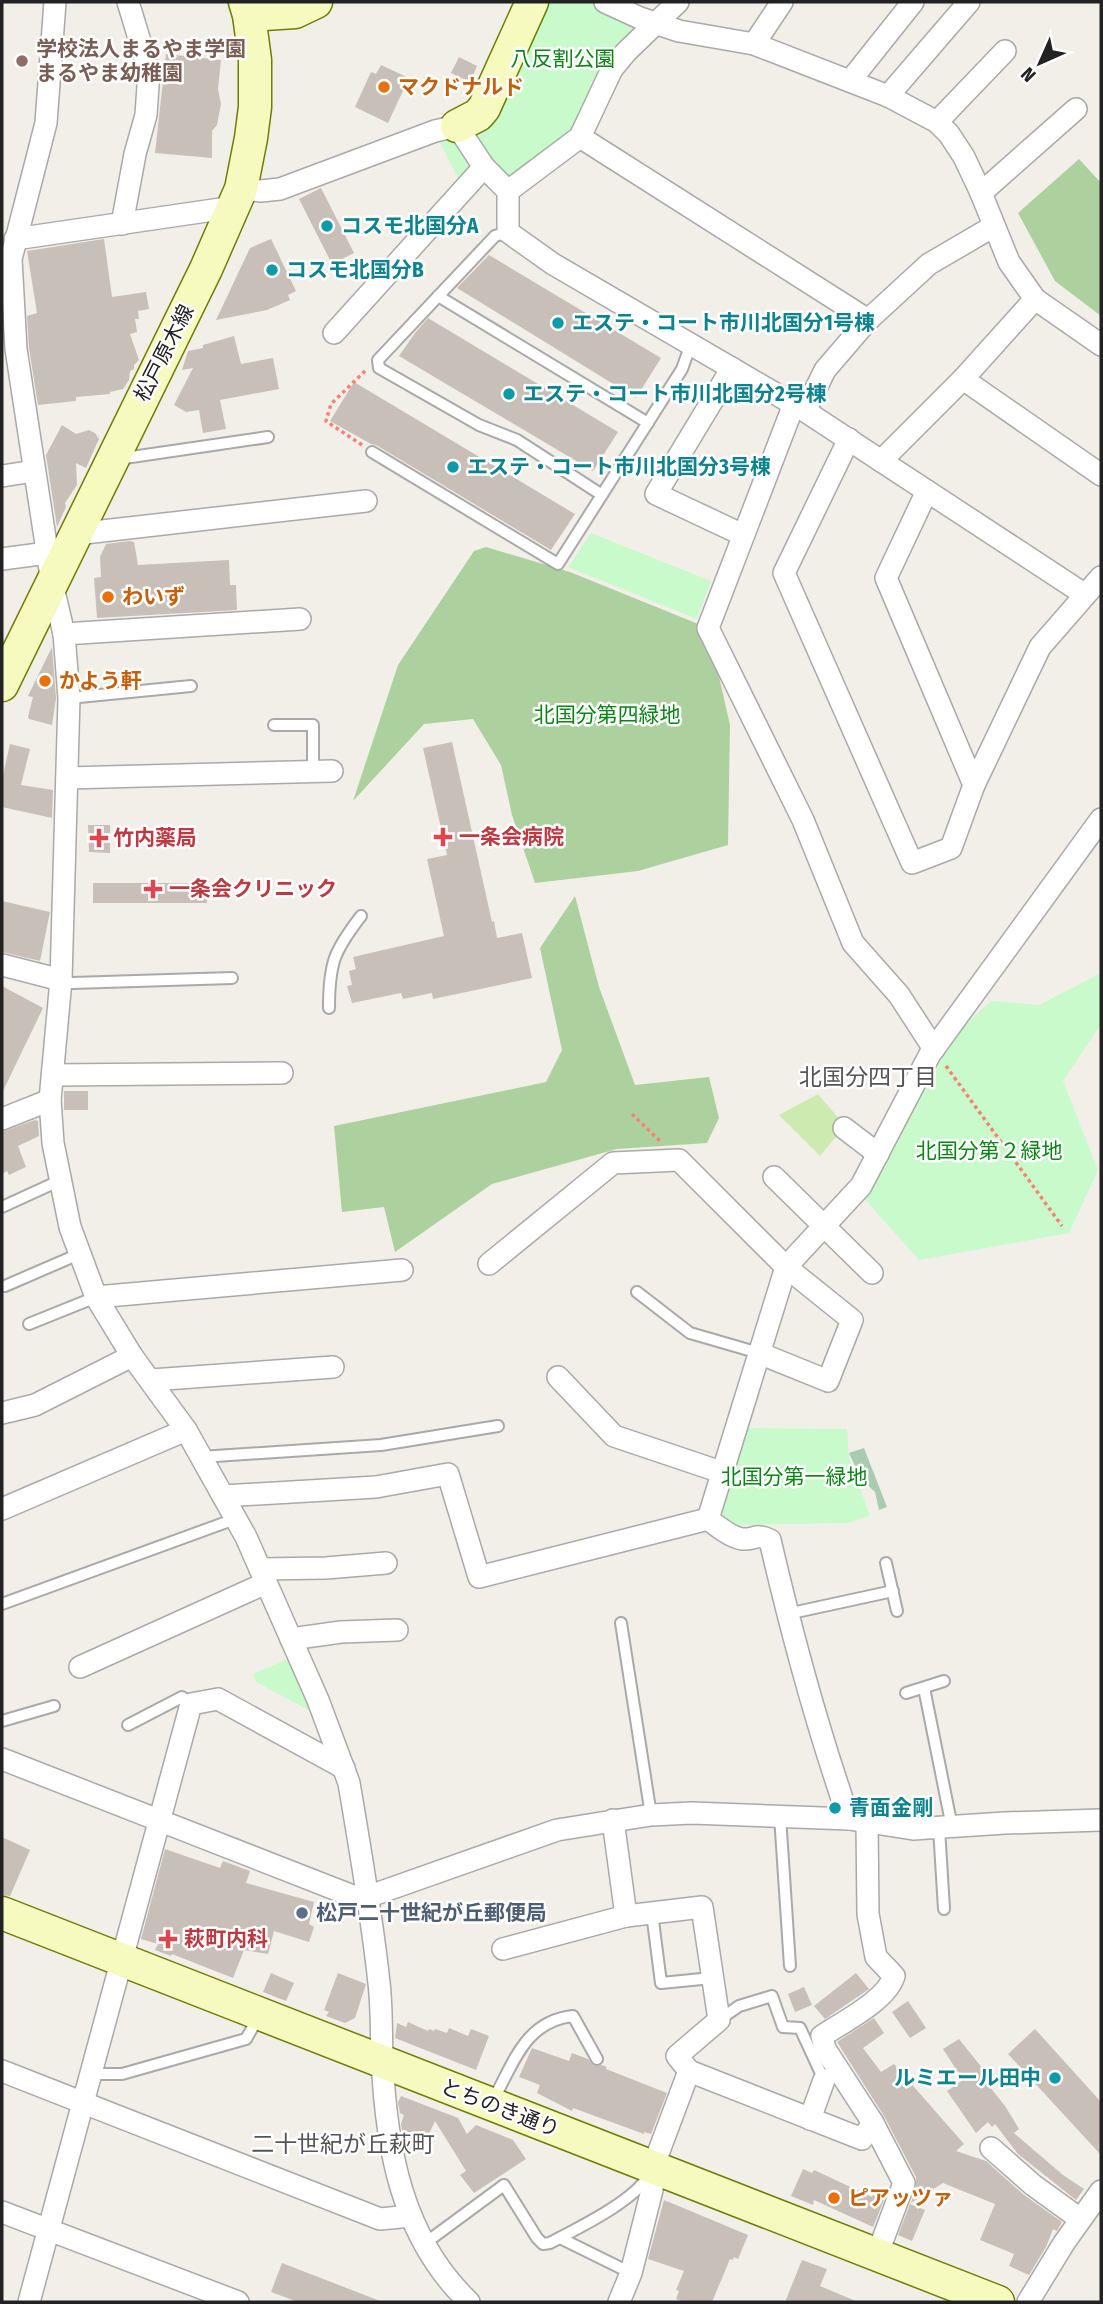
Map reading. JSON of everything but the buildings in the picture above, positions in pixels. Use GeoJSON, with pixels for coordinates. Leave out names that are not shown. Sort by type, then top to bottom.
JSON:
{"type":"FeatureCollection","features":[{"type":"Feature","properties":{"kind":"street"},"geometry":{"type":"LineString","coordinates":[[55,2],[46,123],[11,259],[9,350],[64,634],[69,698],[61,980],[50,1100],[53,1143],[70,1227],[96,1297],[132,1356],[186,1430],[223,1496],[263,1576],[318,1700],[344,1768],[349,1783],[380,1986],[385,2112],[393,2162],[411,2216],[424,2244],[458,2292],[469,2302]]}},
{"type":"Feature","properties":{"kind":"street"},"geometry":{"type":"LineString","coordinates":[[122,224],[135,154],[146,115],[149,71],[128,2]]}},
{"type":"Feature","properties":{"kind":"street"},"geometry":{"type":"LineString","coordinates":[[255,6],[295,12],[316,2]]}},
{"type":"Feature","properties":{"kind":"street"},"geometry":{"type":"LineString","coordinates":[[15,239],[122,224],[261,191],[280,189],[478,116],[532,2]]}},
{"type":"Feature","properties":{"kind":"street"},"geometry":{"type":"LineString","coordinates":[[605,2],[680,31],[754,44],[888,96],[937,122],[949,134],[964,157],[1009,262],[1035,299],[1101,345]]}},
{"type":"Feature","properties":{"kind":"street"},"geometry":{"type":"LineString","coordinates":[[508,191],[580,137],[612,69],[678,2]]}},
{"type":"Feature","properties":{"kind":"street"},"geometry":{"type":"LineString","coordinates":[[754,44],[782,2]]}},
{"type":"Feature","properties":{"kind":"street"},"geometry":{"type":"LineString","coordinates":[[850,81],[913,2]]}},
{"type":"Feature","properties":{"kind":"street"},"geometry":{"type":"LineString","coordinates":[[888,96],[969,2]]}},
{"type":"Feature","properties":{"kind":"street","name":"松戸原木線"},"geometry":{"type":"LineString","coordinates":[[2,685],[50,568],[76,534],[206,269],[237,198],[255,107],[255,6]]}},
{"type":"Feature","properties":{"kind":"street"},"geometry":{"type":"LineString","coordinates":[[937,122],[1006,51]]}},
{"type":"Feature","properties":{"kind":"street"},"geometry":{"type":"LineString","coordinates":[[981,194],[1076,109]]}},
{"type":"Feature","properties":{"kind":"street"},"geometry":{"type":"LineString","coordinates":[[457,125],[484,167],[508,191],[508,232],[553,264],[799,407],[1084,594]]}},
{"type":"Feature","properties":{"kind":"street"},"geometry":{"type":"LineString","coordinates":[[580,137],[868,320]]}},
{"type":"Feature","properties":{"kind":"street"},"geometry":{"type":"LineString","coordinates":[[334,333],[484,167]]}},
{"type":"Feature","properties":{"kind":"street"},"geometry":{"type":"LineString","coordinates":[[934,1049],[899,995],[853,943],[803,820],[708,628],[743,535],[799,407],[825,370],[868,320],[929,264],[994,226]]}},
{"type":"Feature","properties":{"kind":"street"},"geometry":{"type":"LineString","coordinates":[[881,461],[963,379],[1035,299]]}},
{"type":"Feature","properties":{"kind":"street"},"geometry":{"type":"LineString","coordinates":[[732,368],[656,494],[743,535]]}},
{"type":"Feature","properties":{"kind":"street"},"geometry":{"type":"LineString","coordinates":[[963,379],[1101,475]]}},
{"type":"Feature","properties":{"kind":"street"},"geometry":{"type":"LineString","coordinates":[[849,439],[784,573],[912,863],[951,848],[974,785],[1040,647],[1101,577]]}},
{"type":"Feature","properties":{"kind":"street"},"geometry":{"type":"LineString","coordinates":[[2,476],[34,471]]}},
{"type":"Feature","properties":{"kind":"street"},"geometry":{"type":"LineString","coordinates":[[927,491],[886,578],[974,785]]}},
{"type":"Feature","properties":{"kind":"street"},"geometry":{"type":"LineString","coordinates":[[76,534],[366,501]]}},
{"type":"Feature","properties":{"kind":"street"},"geometry":{"type":"LineString","coordinates":[[2,559],[50,568]]}},
{"type":"Feature","properties":{"kind":"street"},"geometry":{"type":"LineString","coordinates":[[64,634],[300,619]]}},
{"type":"Feature","properties":{"kind":"street"},"geometry":{"type":"LineString","coordinates":[[67,778],[322,771]]}},
{"type":"Feature","properties":{"kind":"street"},"geometry":{"type":"LineString","coordinates":[[708,1519],[786,1267],[861,1186],[934,1049],[1101,819]]}},
{"type":"Feature","properties":{"kind":"street"},"geometry":{"type":"LineString","coordinates":[[2,965],[61,980]]}},
{"type":"Feature","properties":{"kind":"street"},"geometry":{"type":"LineString","coordinates":[[53,1075],[282,1073]]}},
{"type":"Feature","properties":{"kind":"street"},"geometry":{"type":"LineString","coordinates":[[2,1119],[50,1100]]}},
{"type":"Feature","properties":{"kind":"street"},"geometry":{"type":"LineString","coordinates":[[844,1128],[878,1154]]}},
{"type":"Feature","properties":{"kind":"street"},"geometry":{"type":"LineString","coordinates":[[489,1264],[613,1163],[679,1160],[786,1267],[852,1320],[828,1381],[759,1353]]}},
{"type":"Feature","properties":{"kind":"street"},"geometry":{"type":"LineString","coordinates":[[774,1177],[872,1273]]}},
{"type":"Feature","properties":{"kind":"street"},"geometry":{"type":"LineString","coordinates":[[96,1297],[402,1270]]}},
{"type":"Feature","properties":{"kind":"street"},"geometry":{"type":"LineString","coordinates":[[2,1413],[35,1405],[132,1356]]}},
{"type":"Feature","properties":{"kind":"street"},"geometry":{"type":"LineString","coordinates":[[151,1380],[333,1367]]}},
{"type":"Feature","properties":{"kind":"street"},"geometry":{"type":"LineString","coordinates":[[558,1377],[614,1436],[721,1472]]}},
{"type":"Feature","properties":{"kind":"street"},"geometry":{"type":"LineString","coordinates":[[2,1508],[186,1430]]}},
{"type":"Feature","properties":{"kind":"street"},"geometry":{"type":"LineString","coordinates":[[223,1496],[376,1487],[448,1474],[479,1577],[708,1519]]}},
{"type":"Feature","properties":{"kind":"street"},"geometry":{"type":"LineString","coordinates":[[708,1519],[718,1528],[742,1539],[760,1536],[770,1540],[819,1731],[858,1821],[868,1914],[876,1958],[894,1976],[873,2002],[822,2036],[825,2049],[873,2123],[904,2183],[877,2255]]}},
{"type":"Feature","properties":{"kind":"street"},"geometry":{"type":"LineString","coordinates":[[80,1667],[263,1576],[386,1563]]}},
{"type":"Feature","properties":{"kind":"street"},"geometry":{"type":"LineString","coordinates":[[291,1639],[341,1632],[397,1630]]}},
{"type":"Feature","properties":{"kind":"street"},"geometry":{"type":"LineString","coordinates":[[29,2302],[191,1704],[218,1699],[344,1768]]}},
{"type":"Feature","properties":{"kind":"street"},"geometry":{"type":"LineString","coordinates":[[2,1759],[159,1822],[368,1900],[557,1830],[650,1815],[692,1813],[780,1816],[858,1821],[913,1829],[1101,1820]]}},
{"type":"Feature","properties":{"kind":"street"},"geometry":{"type":"LineString","coordinates":[[613,1820],[626,1916]]}},
{"type":"Feature","properties":{"kind":"street"},"geometry":{"type":"LineString","coordinates":[[503,1950],[626,1916],[702,1907],[719,2020],[677,2056],[689,2071],[862,2139],[873,2123]]}},
{"type":"Feature","properties":{"kind":"street","name":"とちのき通り"},"geometry":{"type":"LineString","coordinates":[[2,1913],[998,2302]]}},
{"type":"Feature","properties":{"kind":"street"},"geometry":{"type":"LineString","coordinates":[[2,2071],[380,2219],[411,2216]]}},
{"type":"Feature","properties":{"kind":"street"},"geometry":{"type":"LineString","coordinates":[[619,2302],[631,2273],[652,2190],[653,2167],[689,2071]]}},
{"type":"Feature","properties":{"kind":"street"},"geometry":{"type":"LineString","coordinates":[[810,2119],[824,2080]]}},
{"type":"Feature","properties":{"kind":"street"},"geometry":{"type":"LineString","coordinates":[[991,2148],[1033,2185],[1089,2218]]}},
{"type":"Feature","properties":{"kind":"street"},"geometry":{"type":"LineString","coordinates":[[1028,2302],[1089,2218],[1101,2191]]}},
{"type":"Feature","properties":{"kind":"street"},"geometry":{"type":"LineString","coordinates":[[2,2212],[238,2302]]}},
{"type":"Feature","properties":{"kind":"lane"},"geometry":{"type":"LineString","coordinates":[[508,232],[495,236],[438,296],[378,360],[379,368],[479,425],[517,440],[602,495]]}},
{"type":"Feature","properties":{"kind":"lane"},"geometry":{"type":"LineString","coordinates":[[438,296],[648,423]]}},
{"type":"Feature","properties":{"kind":"lane"},"geometry":{"type":"LineString","coordinates":[[372,452],[558,564],[682,369],[691,344]]}},
{"type":"Feature","properties":{"kind":"lane"},"geometry":{"type":"LineString","coordinates":[[110,460],[268,438]]}},
{"type":"Feature","properties":{"kind":"lane"},"geometry":{"type":"LineString","coordinates":[[69,698],[191,686]]}},
{"type":"Feature","properties":{"kind":"lane"},"geometry":{"type":"LineString","coordinates":[[274,725],[313,725],[322,771]]}},
{"type":"Feature","properties":{"kind":"lane"},"geometry":{"type":"LineString","coordinates":[[329,1008],[329,981],[333,958],[361,915]]}},
{"type":"Feature","properties":{"kind":"lane"},"geometry":{"type":"LineString","coordinates":[[61,980],[72,983],[232,978]]}},
{"type":"Feature","properties":{"kind":"lane"},"geometry":{"type":"LineString","coordinates":[[2,1207],[61,1180]]}},
{"type":"Feature","properties":{"kind":"lane"},"geometry":{"type":"LineString","coordinates":[[5,1286],[79,1254]]}},
{"type":"Feature","properties":{"kind":"lane"},"geometry":{"type":"LineString","coordinates":[[636,1292],[690,1333],[759,1353]]}},
{"type":"Feature","properties":{"kind":"lane"},"geometry":{"type":"LineString","coordinates":[[29,1324],[96,1297]]}},
{"type":"Feature","properties":{"kind":"lane"},"geometry":{"type":"LineString","coordinates":[[201,1457],[381,1445],[498,1426]]}},
{"type":"Feature","properties":{"kind":"lane"},"geometry":{"type":"LineString","coordinates":[[2,1604],[235,1519]]}},
{"type":"Feature","properties":{"kind":"lane"},"geometry":{"type":"LineString","coordinates":[[886,1563],[897,1611]]}},
{"type":"Feature","properties":{"kind":"lane"},"geometry":{"type":"LineString","coordinates":[[787,1614],[893,1591]]}},
{"type":"Feature","properties":{"kind":"lane"},"geometry":{"type":"LineString","coordinates":[[621,1623],[650,1815]]}},
{"type":"Feature","properties":{"kind":"lane"},"geometry":{"type":"LineString","coordinates":[[906,1693],[944,1681]]}},
{"type":"Feature","properties":{"kind":"lane"},"geometry":{"type":"LineString","coordinates":[[924,1688],[946,1828],[944,1909]]}},
{"type":"Feature","properties":{"kind":"lane"},"geometry":{"type":"LineString","coordinates":[[128,1725],[182,1697],[191,1704]]}},
{"type":"Feature","properties":{"kind":"lane"},"geometry":{"type":"LineString","coordinates":[[2,1721],[54,1706]]}},
{"type":"Feature","properties":{"kind":"lane"},"geometry":{"type":"LineString","coordinates":[[780,1816],[790,1966]]}},
{"type":"Feature","properties":{"kind":"lane"},"geometry":{"type":"LineString","coordinates":[[652,1913],[661,1983],[712,1978]]}},
{"type":"Feature","properties":{"kind":"lane"},"geometry":{"type":"LineString","coordinates":[[719,2020],[739,2006],[772,1996],[783,2027],[800,2028],[824,2080]]}},
{"type":"Feature","properties":{"kind":"lane"},"geometry":{"type":"LineString","coordinates":[[89,2074],[122,2074],[246,2039],[261,2013]]}},
{"type":"Feature","properties":{"kind":"lane"},"geometry":{"type":"LineString","coordinates":[[490,2104],[527,2039],[536,2029],[561,2017],[573,2016],[597,2059]]}},
{"type":"Feature","properties":{"kind":"lane"},"geometry":{"type":"LineString","coordinates":[[424,2244],[503,2185],[543,2244],[559,2238],[625,2200],[643,2186],[653,2167]]}},
{"type":"Feature","properties":{"kind":"lane"},"geometry":{"type":"LineString","coordinates":[[559,2238],[631,2273]]}},
{"type":"Feature","properties":{"kind":"path"},"geometry":{"type":"LineString","coordinates":[[372,452],[326,421],[331,404],[378,360]]}},
{"type":"Feature","properties":{"kind":"path"},"geometry":{"type":"LineString","coordinates":[[934,1049],[1062,1226]]}},
{"type":"Feature","properties":{"kind":"path"},"geometry":{"type":"LineString","coordinates":[[632,1114],[679,1160]]}},
{"type":"Feature","properties":{"kind":"green space","name":"八反割公園"},"geometry":{"type":"Polygon","coordinates":[[[532,2],[607,2],[655,23],[577,140],[508,191],[467,122],[532,2]]]}},
{"type":"Feature","properties":{"kind":"green space"},"geometry":{"type":"Polygon","coordinates":[[[461,134],[479,165],[460,182],[439,140],[461,134]]]}},
{"type":"Feature","properties":{"kind":"green space"},"geometry":{"type":"Polygon","coordinates":[[[1079,159],[1101,183],[1101,316],[1055,281],[1018,213],[1079,159]]]}},
{"type":"Feature","properties":{"kind":"green space"},"geometry":{"type":"Polygon","coordinates":[[[591,533],[711,581],[697,619],[568,567],[591,533]]]}},
{"type":"Feature","properties":{"kind":"green space","name":"北国分第四緑地"},"geometry":{"type":"Polygon","coordinates":[[[486,547],[570,572],[708,628],[730,725],[728,845],[638,871],[535,883],[512,815],[501,765],[473,719],[424,724],[353,801],[398,665],[474,551],[486,547]]]}},
{"type":"Feature","properties":{"kind":"green space"},"geometry":{"type":"Polygon","coordinates":[[[575,896],[599,987],[635,1085],[709,1077],[719,1118],[707,1143],[617,1149],[492,1184],[395,1252],[384,1207],[342,1212],[334,1126],[546,1082],[562,1050],[540,948],[575,896]]]}},
{"type":"Feature","properties":{"kind":"green space","name":"北国分第２緑地"},"geometry":{"type":"Polygon","coordinates":[[[1101,973],[1101,1024],[1063,1081],[1098,1170],[1069,1233],[919,1260],[860,1194],[939,1049],[991,1001],[1039,1005],[1101,973]]]}},
{"type":"Feature","properties":{"kind":"green space"},"geometry":{"type":"Polygon","coordinates":[[[818,1094],[845,1126],[820,1156],[779,1115],[818,1094]]]}},
{"type":"Feature","properties":{"kind":"green space","name":"北国分第一緑地"},"geometry":{"type":"Polygon","coordinates":[[[744,1428],[847,1429],[849,1458],[870,1516],[847,1523],[739,1525],[719,1515],[744,1428]]]}},
{"type":"Feature","properties":{"kind":"green space"},"geometry":{"type":"Polygon","coordinates":[[[864,1448],[887,1507],[879,1510],[875,1492],[861,1479],[849,1453],[864,1448]]]}},
{"type":"Feature","properties":{"kind":"green space"},"geometry":{"type":"Polygon","coordinates":[[[293,1657],[320,1716],[256,1682],[253,1674],[293,1657]]]}},
{"type":"Feature","properties":{"kind":"place","name":"学校法人まるやま学園 まるやま幼稚園"},"geometry":{"type":"Point","coordinates":[22,61]}},
{"type":"Feature","properties":{"kind":"place","name":"マクドナルド"},"geometry":{"type":"Point","coordinates":[384,87]}},
{"type":"Feature","properties":{"kind":"place","name":"コスモ北国分A"},"geometry":{"type":"Point","coordinates":[327,226]}},
{"type":"Feature","properties":{"kind":"place","name":"コスモ北国分B"},"geometry":{"type":"Point","coordinates":[272,270]}},
{"type":"Feature","properties":{"kind":"place","name":"エステ・コート市川北国分1号棟"},"geometry":{"type":"Point","coordinates":[558,323]}},
{"type":"Feature","properties":{"kind":"place","name":"エステ・コート市川北国分2号棟"},"geometry":{"type":"Point","coordinates":[509,394]}},
{"type":"Feature","properties":{"kind":"place","name":"エステ・コート市川北国分3号棟"},"geometry":{"type":"Point","coordinates":[453,467]}},
{"type":"Feature","properties":{"kind":"place","name":"わいず"},"geometry":{"type":"Point","coordinates":[108,597]}},
{"type":"Feature","properties":{"kind":"place","name":"かよう軒"},"geometry":{"type":"Point","coordinates":[45,681]}},
{"type":"Feature","properties":{"kind":"place","name":"一条会病院"},"geometry":{"type":"Point","coordinates":[443,837]}},
{"type":"Feature","properties":{"kind":"place","name":"竹内薬局"},"geometry":{"type":"Point","coordinates":[99,838]}},
{"type":"Feature","properties":{"kind":"place","name":"一条会クリニック"},"geometry":{"type":"Point","coordinates":[153,889]}},
{"type":"Feature","properties":{"kind":"place","name":"青面金剛"},"geometry":{"type":"Point","coordinates":[835,1808]}},
{"type":"Feature","properties":{"kind":"place","name":"松戸二十世紀が丘郵便局"},"geometry":{"type":"Point","coordinates":[302,1913]}},
{"type":"Feature","properties":{"kind":"place","name":"萩町内科"},"geometry":{"type":"Point","coordinates":[168,1939]}},
{"type":"Feature","properties":{"kind":"place","name":"ルミエール田中"},"geometry":{"type":"Point","coordinates":[1055,2078]}},
{"type":"Feature","properties":{"kind":"place","name":"ピアッツァ"},"geometry":{"type":"Point","coordinates":[834,2198]}},
{"type":"Feature","properties":{"kind":"district","name":"北国分四丁目"},"geometry":{"type":"Point","coordinates":[868,1077]}},
{"type":"Feature","properties":{"kind":"district","name":"二十世紀が丘萩町"},"geometry":{"type":"Point","coordinates":[343,2144]}}]}
